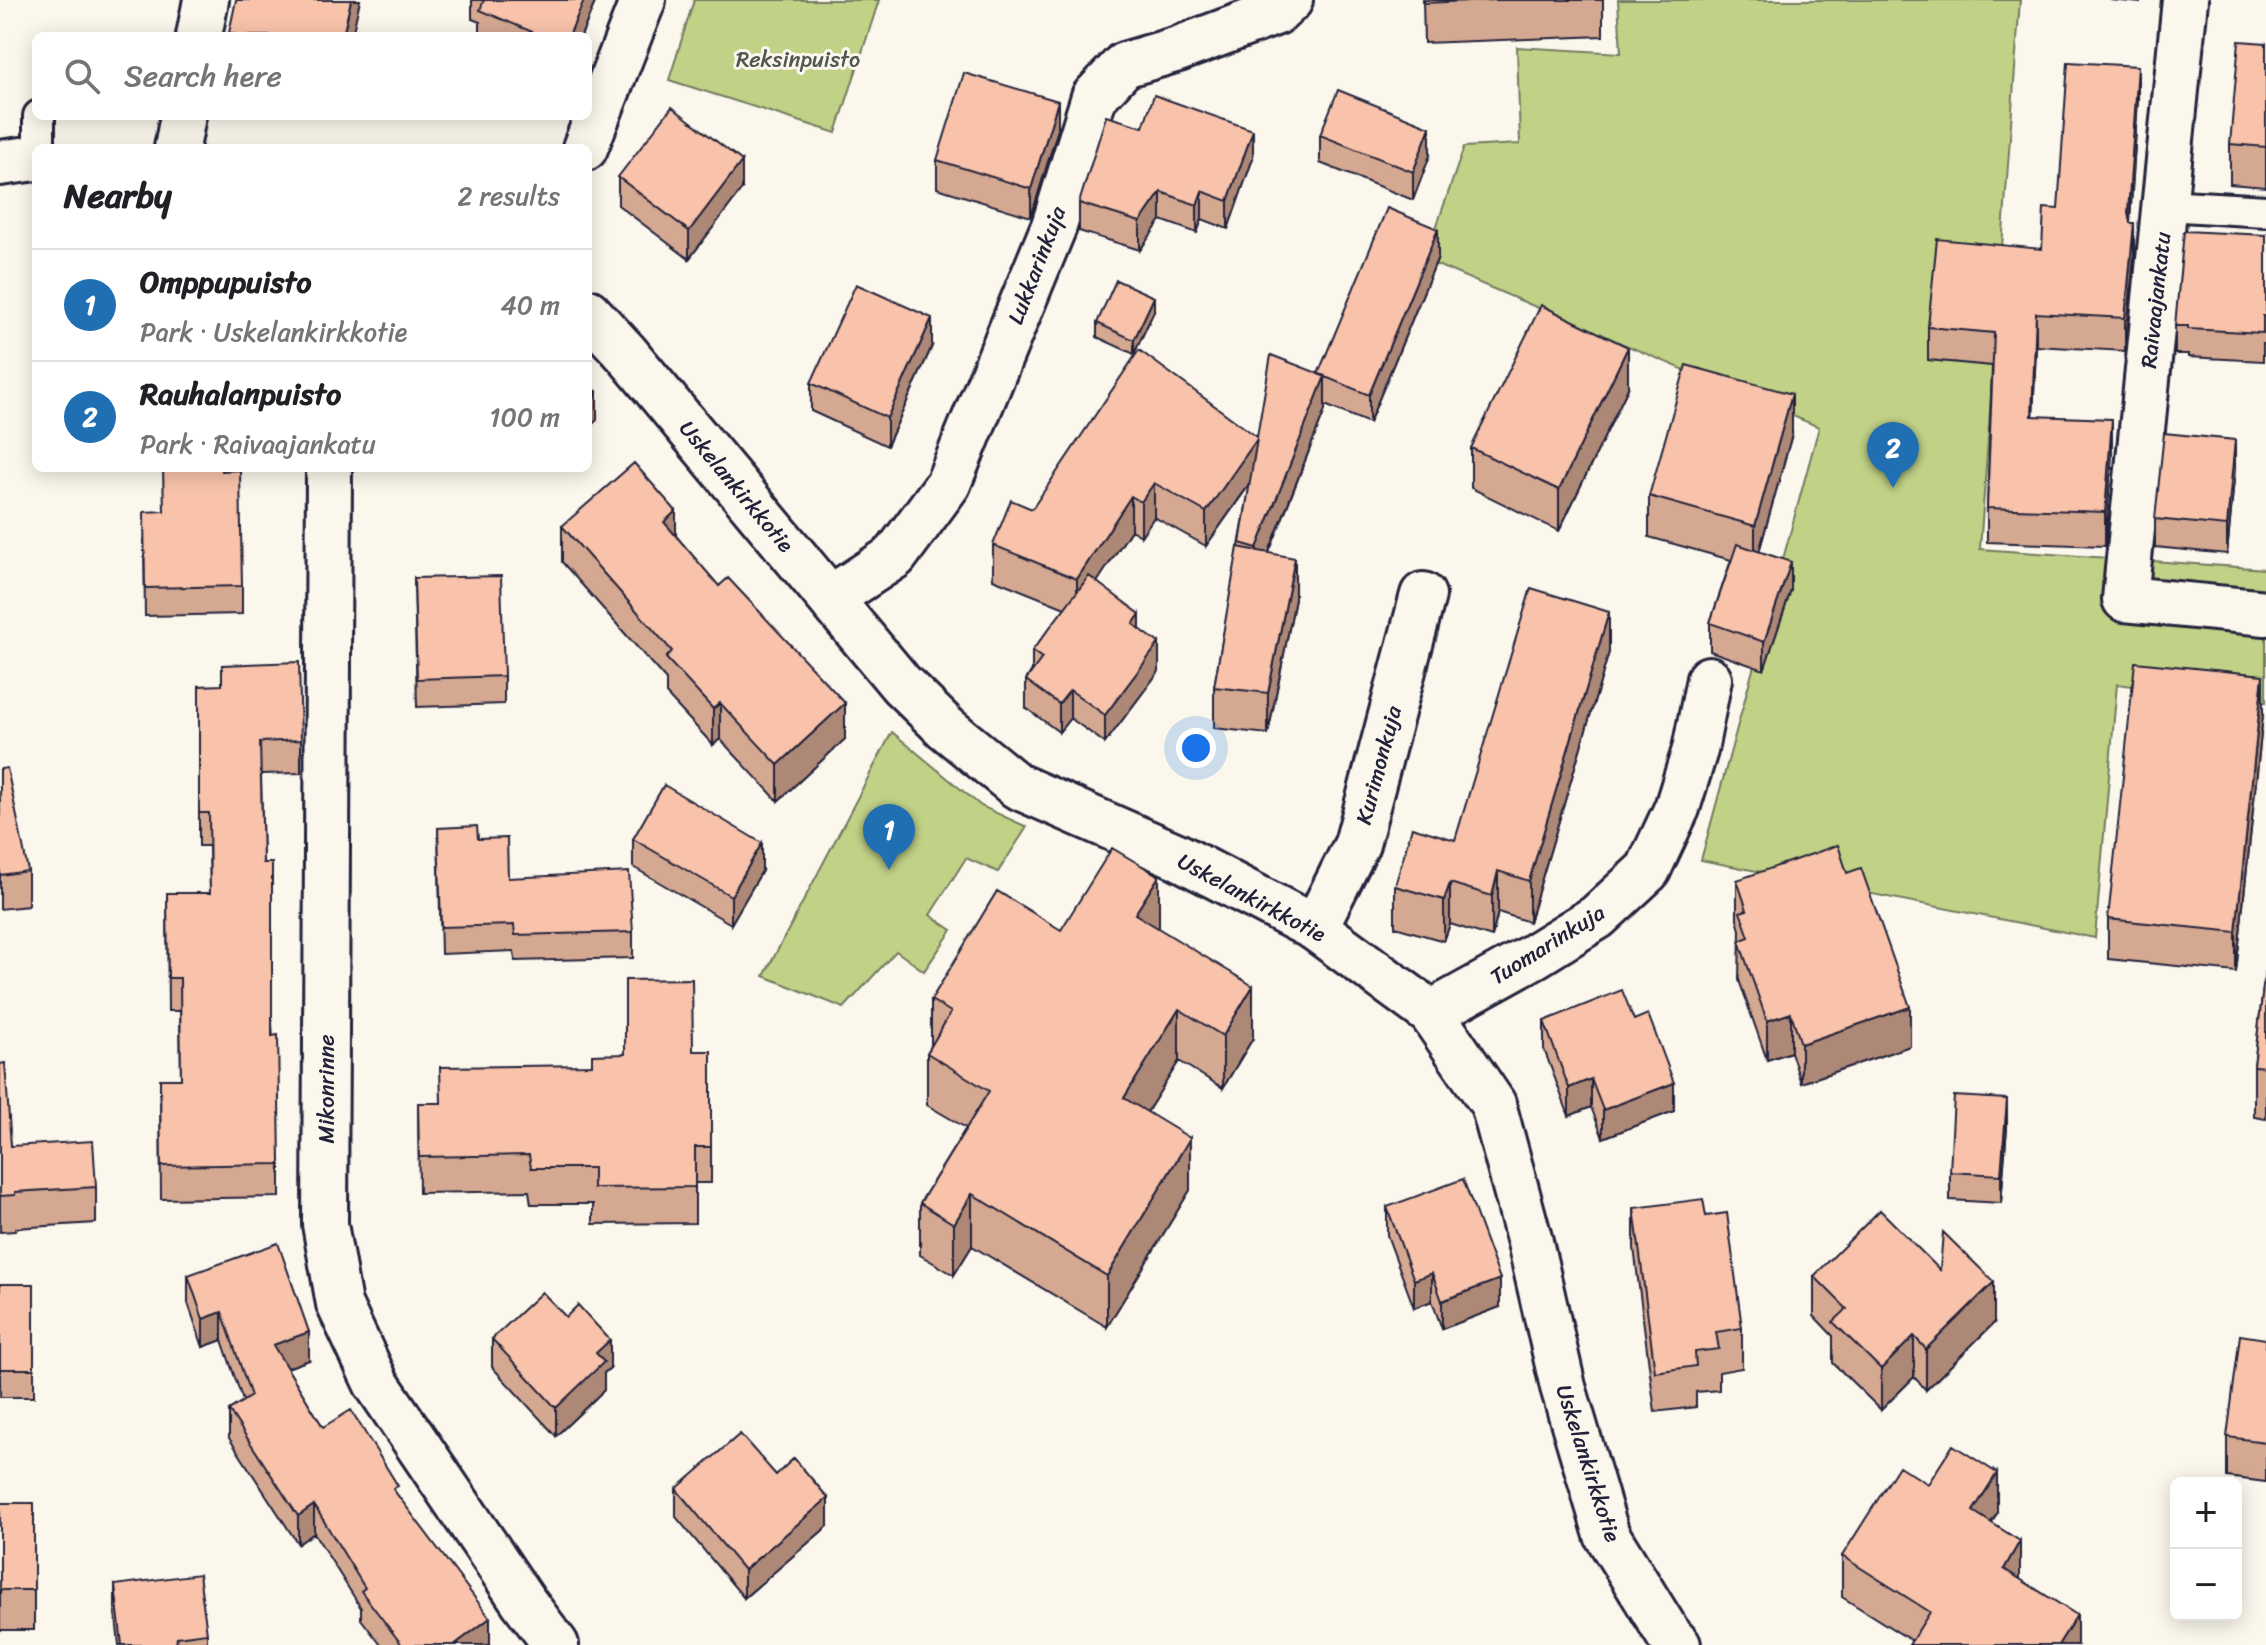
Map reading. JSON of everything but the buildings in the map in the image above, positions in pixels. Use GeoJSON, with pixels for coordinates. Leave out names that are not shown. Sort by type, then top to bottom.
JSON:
{"type":"FeatureCollection","features":[{"type":"Feature","properties":{"kind":"street"},"geometry":{"type":"LineString","coordinates":[[200,32],[206,0]]}},
{"type":"Feature","properties":{"kind":"street"},"geometry":{"type":"LineString","coordinates":[[587,144],[643,0]]}},
{"type":"Feature","properties":{"kind":"street","name":"Lukkarinkuja"},"geometry":{"type":"LineString","coordinates":[[831,598],[895,556],[948,484],[1054,226],[1094,97],[1124,65],[1178,49],[1277,12],[1290,0]]}},
{"type":"Feature","properties":{"kind":"street","name":"Raivaajankatu"},"geometry":{"type":"LineString","coordinates":[[2185,0],[2125,599],[2266,613]]}},
{"type":"Feature","properties":{"kind":"street"},"geometry":{"type":"LineString","coordinates":[[178,144],[182,120]]}},
{"type":"Feature","properties":{"kind":"street"},"geometry":{"type":"LineString","coordinates":[[0,163],[32,159]]}},
{"type":"Feature","properties":{"kind":"street","name":"Uskelankirkkotie"},"geometry":{"type":"LineString","coordinates":[[592,316],[637,365],[901,684],[946,728],[1017,786],[1177,856],[1315,928],[1431,1013],[1493,1104],[1530,1242],[1563,1387],[1607,1535],[1668,1634],[1678,1645]]}},
{"type":"Feature","properties":{"kind":"street","name":"Mikonrinne"},"geometry":{"type":"LineString","coordinates":[[329,472],[325,1224],[339,1304],[376,1383],[556,1645]]}},
{"type":"Feature","properties":{"kind":"street","name":"Kurimonkuja"},"geometry":{"type":"LineString","coordinates":[[1315,928],[1357,844],[1423,595]]}},
{"type":"Feature","properties":{"kind":"street","name":"Tuomarinkuja"},"geometry":{"type":"LineString","coordinates":[[1431,1013],[1597,917],[1648,870],[1677,808],[1695,750],[1709,679]]}},
{"type":"Feature","properties":{"kind":"lane"},"geometry":{"type":"LineString","coordinates":[[39,120],[39,144]]}},
{"type":"Feature","properties":{"kind":"lane"},"geometry":{"type":"LineString","coordinates":[[2165,205],[2266,211]]}},
{"type":"Feature","properties":{"kind":"green space","name":"Reksinpuisto"},"geometry":{"type":"Polygon","coordinates":[[[694,0],[879,0],[836,133],[669,80],[694,0]]]}},
{"type":"Feature","properties":{"kind":"green space"},"geometry":{"type":"Polygon","coordinates":[[[1618,0],[2020,0],[1980,549],[2266,569],[2266,702],[2117,684],[2095,938],[1701,860],[1819,427],[1425,260],[1464,147],[1520,144],[1517,47],[1621,53],[1618,0]]]}},
{"type":"Feature","properties":{"kind":"green space"},"geometry":{"type":"Polygon","coordinates":[[[892,732],[981,806],[1027,827],[998,872],[966,858],[930,915],[952,930],[924,971],[896,951],[844,1008],[764,976],[892,732]]]}},
{"type":"Feature","properties":{"kind":"place","name":"Rauhalanpuisto"},"geometry":{"type":"Point","coordinates":[1893,488]}},
{"type":"Feature","properties":{"kind":"place","name":"Omppupuisto"},"geometry":{"type":"Point","coordinates":[889,870]}}]}
